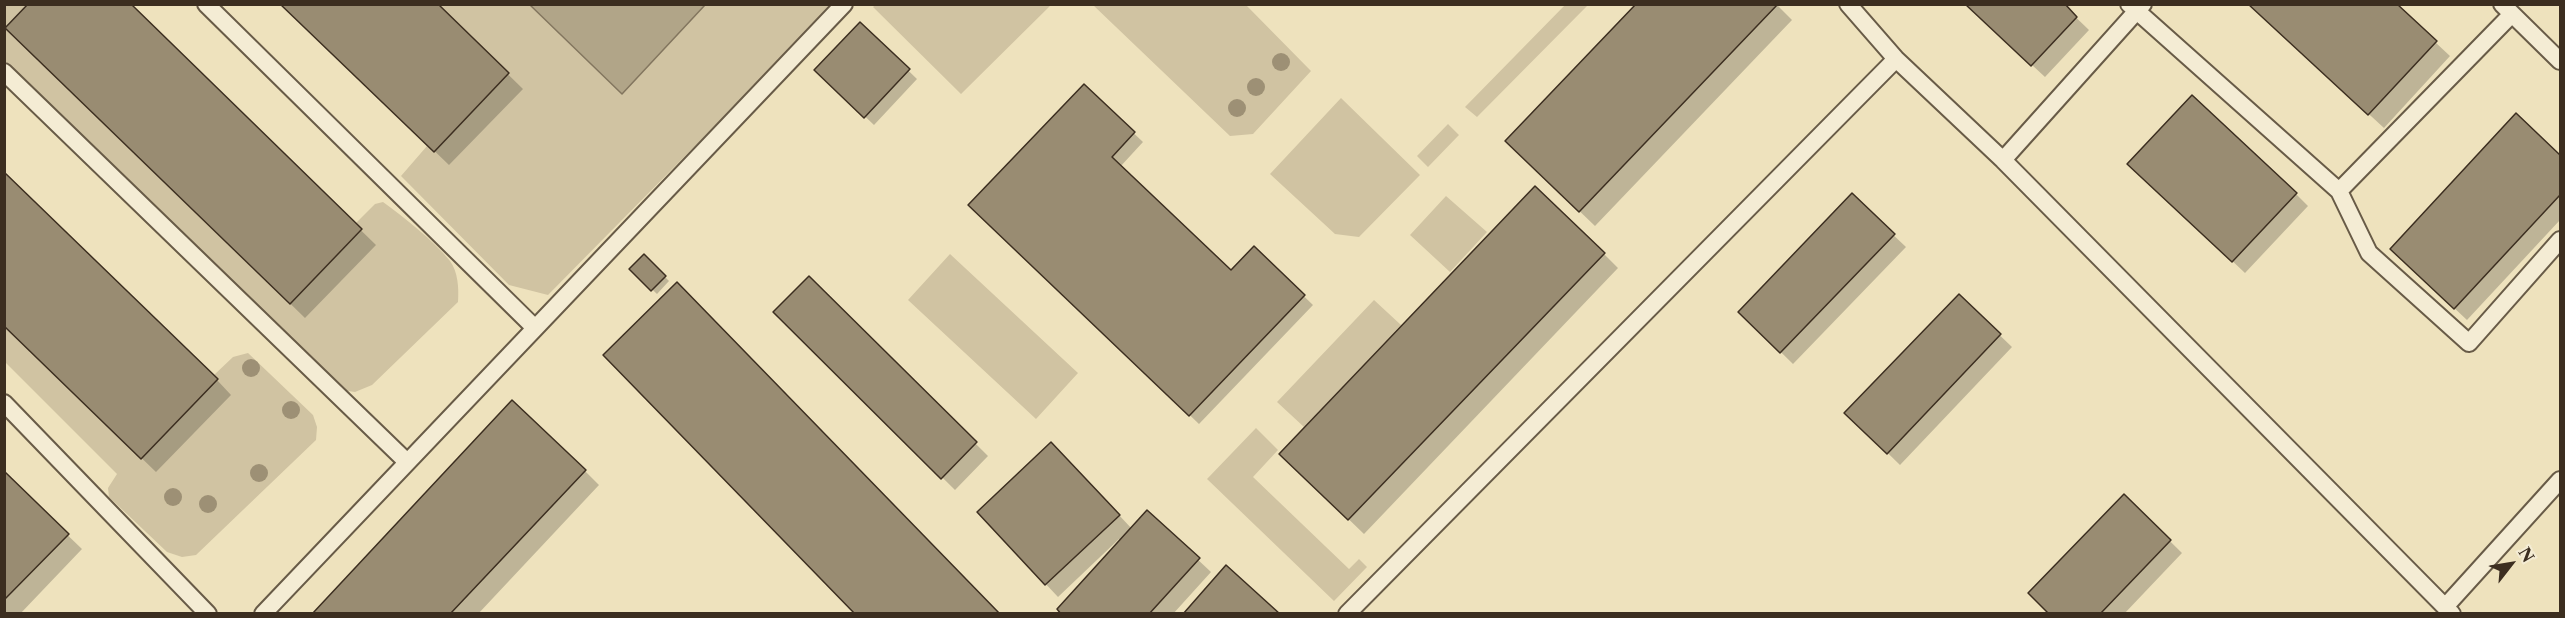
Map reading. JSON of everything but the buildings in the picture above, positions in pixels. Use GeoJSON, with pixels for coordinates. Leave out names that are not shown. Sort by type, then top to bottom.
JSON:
{"type":"FeatureCollection","features":[{"type":"Feature","properties":{"kind":"lane"},"geometry":{"type":"LineString","coordinates":[[206,4],[535,328]]}},
{"type":"Feature","properties":{"kind":"lane"},"geometry":{"type":"LineString","coordinates":[[262,614],[844,4]]}},
{"type":"Feature","properties":{"kind":"lane"},"geometry":{"type":"LineString","coordinates":[[1848,4],[1896,59],[2003,159],[2449,610],[2560,480]]}},
{"type":"Feature","properties":{"kind":"lane"},"geometry":{"type":"LineString","coordinates":[[2003,159],[2136,7],[2339,191],[2369,253],[2469,343],[2560,240]]}},
{"type":"Feature","properties":{"kind":"lane"},"geometry":{"type":"LineString","coordinates":[[2339,191],[2507,9],[2560,61]]}},
{"type":"Feature","properties":{"kind":"lane"},"geometry":{"type":"LineString","coordinates":[[1347,614],[1896,59]]}},
{"type":"Feature","properties":{"kind":"lane"},"geometry":{"type":"LineString","coordinates":[[4,72],[408,462]]}},
{"type":"Feature","properties":{"kind":"lane"},"geometry":{"type":"LineString","coordinates":[[4,404],[208,614]]}},
{"type":"Feature","properties":{"kind":"shaded area"},"geometry":{"type":"Polygon","coordinates":[[[876,4],[1051,5],[961,94],[873,7],[876,4]]]}},
{"type":"Feature","properties":{"kind":"shaded area"},"geometry":{"type":"Polygon","coordinates":[[[4,5],[28,5],[5,28],[289,304],[362,230],[356,223],[375,204],[383,202],[427,237],[450,261],[457,280],[458,302],[372,385],[355,392],[341,390],[5,61],[4,5]]]}},
{"type":"Feature","properties":{"kind":"shaded area"},"geometry":{"type":"Polygon","coordinates":[[[438,5],[530,5],[622,94],[705,5],[834,5],[548,295],[509,285],[401,176],[427,146],[434,152],[509,73],[438,5]]]}},
{"type":"Feature","properties":{"kind":"shaded area"},"geometry":{"type":"Polygon","coordinates":[[[530,5],[705,5],[622,94],[530,5]]]}},
{"type":"Feature","properties":{"kind":"shaded area"},"geometry":{"type":"Polygon","coordinates":[[[1093,5],[1246,5],[1311,71],[1253,134],[1230,136],[1093,5]]]}},
{"type":"Feature","properties":{"kind":"shaded area"},"geometry":{"type":"Polygon","coordinates":[[[1565,5],[1588,5],[1477,117],[1465,107],[1565,5]]]}},
{"type":"Feature","properties":{"kind":"shaded area"},"geometry":{"type":"Polygon","coordinates":[[[1341,98],[1420,175],[1359,237],[1335,234],[1270,174],[1341,98]]]}},
{"type":"Feature","properties":{"kind":"shaded area"},"geometry":{"type":"Polygon","coordinates":[[[1448,124],[1459,135],[1428,167],[1417,156],[1448,124]]]}},
{"type":"Feature","properties":{"kind":"shaded area"},"geometry":{"type":"Polygon","coordinates":[[[1446,196],[1487,232],[1450,272],[1410,235],[1446,196]]]}},
{"type":"Feature","properties":{"kind":"shaded area"},"geometry":{"type":"Polygon","coordinates":[[[950,254],[1078,373],[1036,419],[908,300],[950,254]]]}},
{"type":"Feature","properties":{"kind":"shaded area"},"geometry":{"type":"Polygon","coordinates":[[[1374,300],[1401,325],[1304,427],[1277,402],[1374,300]]]}},
{"type":"Feature","properties":{"kind":"shaded area"},"geometry":{"type":"Polygon","coordinates":[[[4,326],[214,375],[233,357],[248,353],[313,415],[317,427],[316,440],[196,555],[182,557],[167,552],[109,497],[108,488],[117,474],[5,362],[4,326]]]}},
{"type":"Feature","properties":{"kind":"shaded area"},"geometry":{"type":"Polygon","coordinates":[[[1256,428],[1278,450],[1253,477],[1349,569],[1359,559],[1367,567],[1334,601],[1207,479],[1256,428]]]}}]}
